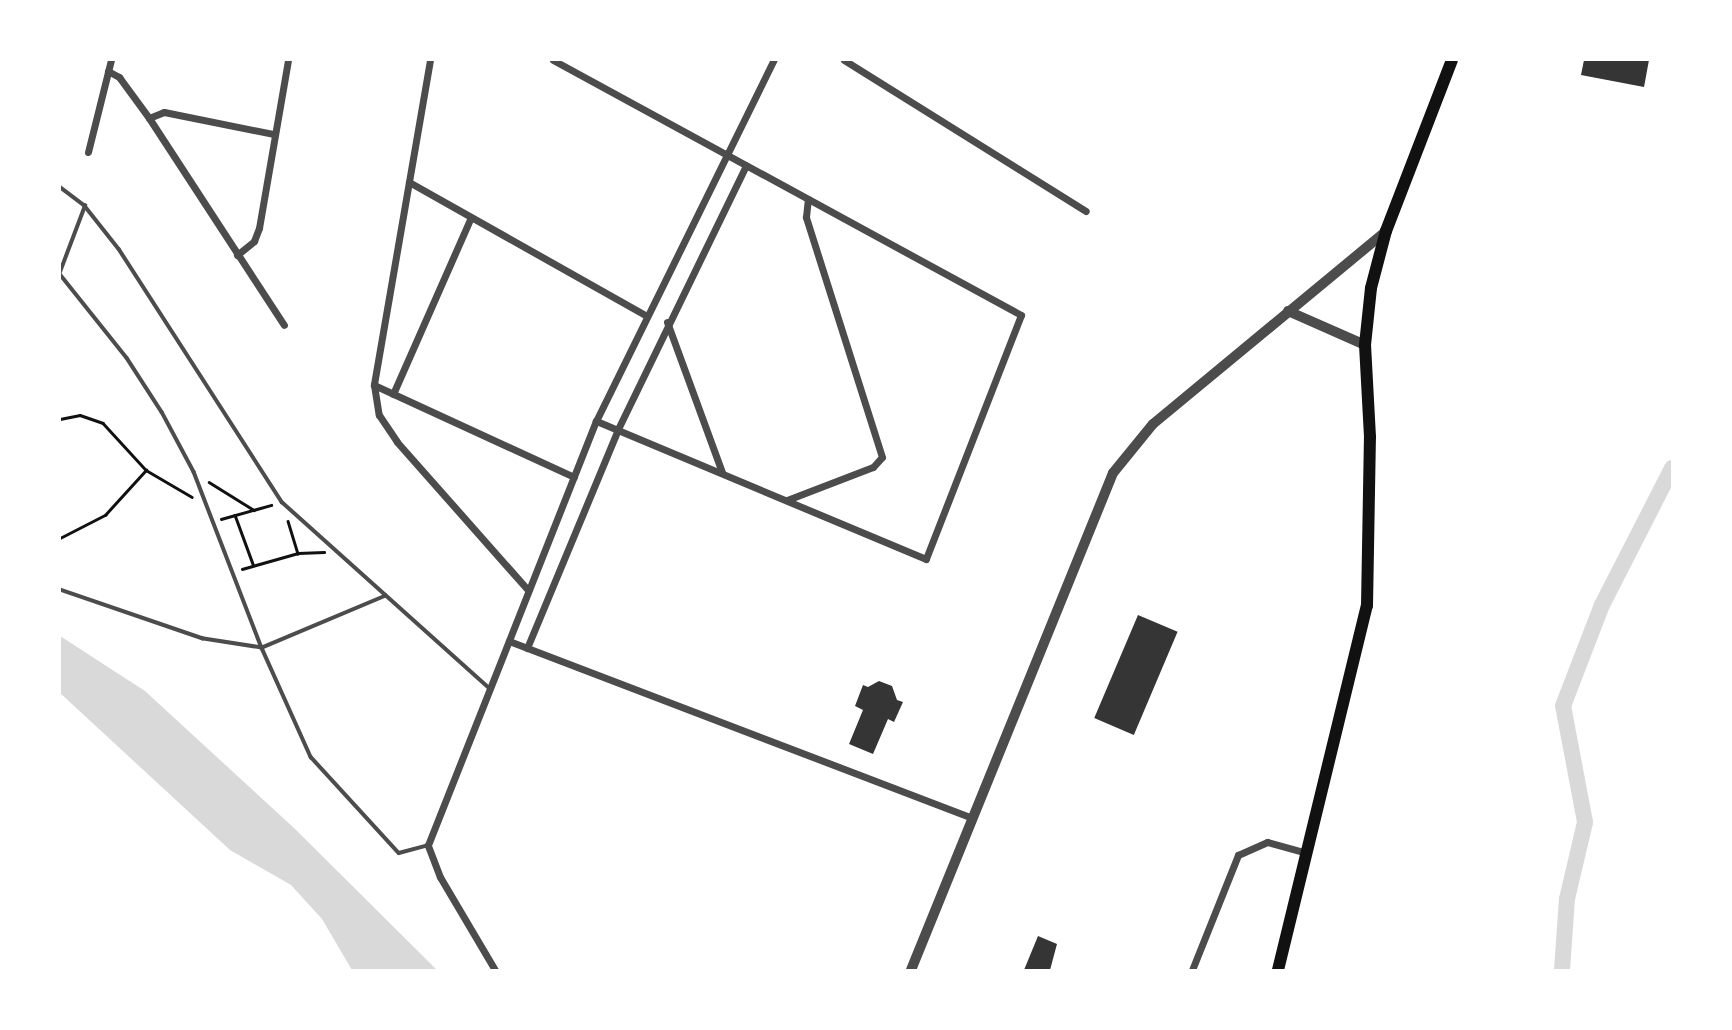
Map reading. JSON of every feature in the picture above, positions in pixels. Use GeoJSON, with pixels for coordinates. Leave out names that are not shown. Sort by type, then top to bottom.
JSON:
{"type":"FeatureCollection","features":[{"type":"Feature","properties":{"kind":"main road"},"geometry":{"type":"LineString","coordinates":[[1278,971],[1367,606],[1370,450],[1364,345],[1371,288],[1386,231],[1452,60]]}},
{"type":"Feature","properties":{"kind":"street"},"geometry":{"type":"LineString","coordinates":[[88,152],[111,60]]}},
{"type":"Feature","properties":{"kind":"street"},"geometry":{"type":"LineString","coordinates":[[237,255],[254,241],[259,228],[273,134],[288,60]]}},
{"type":"Feature","properties":{"kind":"street"},"geometry":{"type":"LineString","coordinates":[[430,60],[374,385],[379,415],[397,442],[528,590]]}},
{"type":"Feature","properties":{"kind":"street"},"geometry":{"type":"LineString","coordinates":[[553,60],[1021,315],[926,559],[596,421]]}},
{"type":"Feature","properties":{"kind":"street"},"geometry":{"type":"LineString","coordinates":[[495,971],[440,877],[428,845],[488,687],[509,641],[596,421],[724,153],[774,60]]}},
{"type":"Feature","properties":{"kind":"street"},"geometry":{"type":"LineString","coordinates":[[844,60],[1086,211]]}},
{"type":"Feature","properties":{"kind":"street"},"geometry":{"type":"LineString","coordinates":[[108,71],[119,77],[149,118],[284,325]]}},
{"type":"Feature","properties":{"kind":"street"},"geometry":{"type":"LineString","coordinates":[[149,118],[164,112],[273,134]]}},
{"type":"Feature","properties":{"kind":"street"},"geometry":{"type":"LineString","coordinates":[[527,648],[618,429],[667,321],[746,165]]}},
{"type":"Feature","properties":{"kind":"street"},"geometry":{"type":"LineString","coordinates":[[409,182],[645,315]]}},
{"type":"Feature","properties":{"kind":"street"},"geometry":{"type":"LineString","coordinates":[[787,499],[881,461],[806,217],[808,199]]}},
{"type":"Feature","properties":{"kind":"street"},"geometry":{"type":"LineString","coordinates":[[393,394],[471,216]]}},
{"type":"Feature","properties":{"kind":"street"},"geometry":{"type":"LineString","coordinates":[[911,971],[1113,473],[1153,424],[1386,231]]}},
{"type":"Feature","properties":{"kind":"street"},"geometry":{"type":"LineString","coordinates":[[1288,311],[1364,345]]}},
{"type":"Feature","properties":{"kind":"street"},"geometry":{"type":"LineString","coordinates":[[667,321],[722,472]]}},
{"type":"Feature","properties":{"kind":"street"},"geometry":{"type":"LineString","coordinates":[[374,385],[574,477]]}},
{"type":"Feature","properties":{"kind":"street"},"geometry":{"type":"LineString","coordinates":[[509,641],[972,818]]}},
{"type":"Feature","properties":{"kind":"street"},"geometry":{"type":"LineString","coordinates":[[1192,971],[1238,855],[1267,842],[1308,853]]}},
{"type":"Feature","properties":{"kind":"lane"},"geometry":{"type":"LineString","coordinates":[[60,187],[85,206],[119,249],[282,502],[488,687]]}},
{"type":"Feature","properties":{"kind":"lane"},"geometry":{"type":"LineString","coordinates":[[85,206],[60,273],[127,358],[194,472],[262,648],[311,757],[399,853],[428,845]]}},
{"type":"Feature","properties":{"kind":"lane"},"geometry":{"type":"LineString","coordinates":[[60,590],[203,639],[262,648],[387,596]]}},
{"type":"Feature","properties":{"kind":"path"},"geometry":{"type":"LineString","coordinates":[[60,419],[80,415],[103,423],[146,470],[207,506]]}},
{"type":"Feature","properties":{"kind":"path"},"geometry":{"type":"LineString","coordinates":[[60,538],[105,515],[146,470]]}},
{"type":"Feature","properties":{"kind":"path"},"geometry":{"type":"LineString","coordinates":[[194,472],[254,510]]}},
{"type":"Feature","properties":{"kind":"path"},"geometry":{"type":"LineString","coordinates":[[214,521],[282,502],[298,553]]}},
{"type":"Feature","properties":{"kind":"path"},"geometry":{"type":"LineString","coordinates":[[235,515],[254,565]]}},
{"type":"Feature","properties":{"kind":"path"},"geometry":{"type":"LineString","coordinates":[[233,571],[298,553],[338,551]]}},
{"type":"Feature","properties":{"kind":"shaded area"},"geometry":{"type":"Polygon","coordinates":[[[60,636],[145,691],[294,828],[437,970],[352,970],[322,919],[291,885],[230,850],[60,693],[60,636]]]}},
{"type":"Feature","properties":{"kind":"building"},"geometry":{"type":"Polygon","coordinates":[[[1584,60],[1649,60],[1644,87],[1581,75],[1584,60]]]}},
{"type":"Feature","properties":{"kind":"building"},"geometry":{"type":"Polygon","coordinates":[[[1138,615],[1178,632],[1134,735],[1094,718],[1138,615]]]}},
{"type":"Feature","properties":{"kind":"building"},"geometry":{"type":"Polygon","coordinates":[[[879,681],[892,686],[897,700],[903,702],[894,722],[888,719],[873,754],[849,744],[863,710],[855,706],[863,685],[868,687],[879,681]]]}},
{"type":"Feature","properties":{"kind":"building"},"geometry":{"type":"Polygon","coordinates":[[[1038,936],[1057,944],[1050,970],[1024,970],[1038,936]]]}},
{"type":"Feature","properties":{"kind":"waterway"},"geometry":{"type":"LineString","coordinates":[[1562,970],[1567,899],[1585,822],[1563,706],[1602,605],[1672,468]]}}]}
